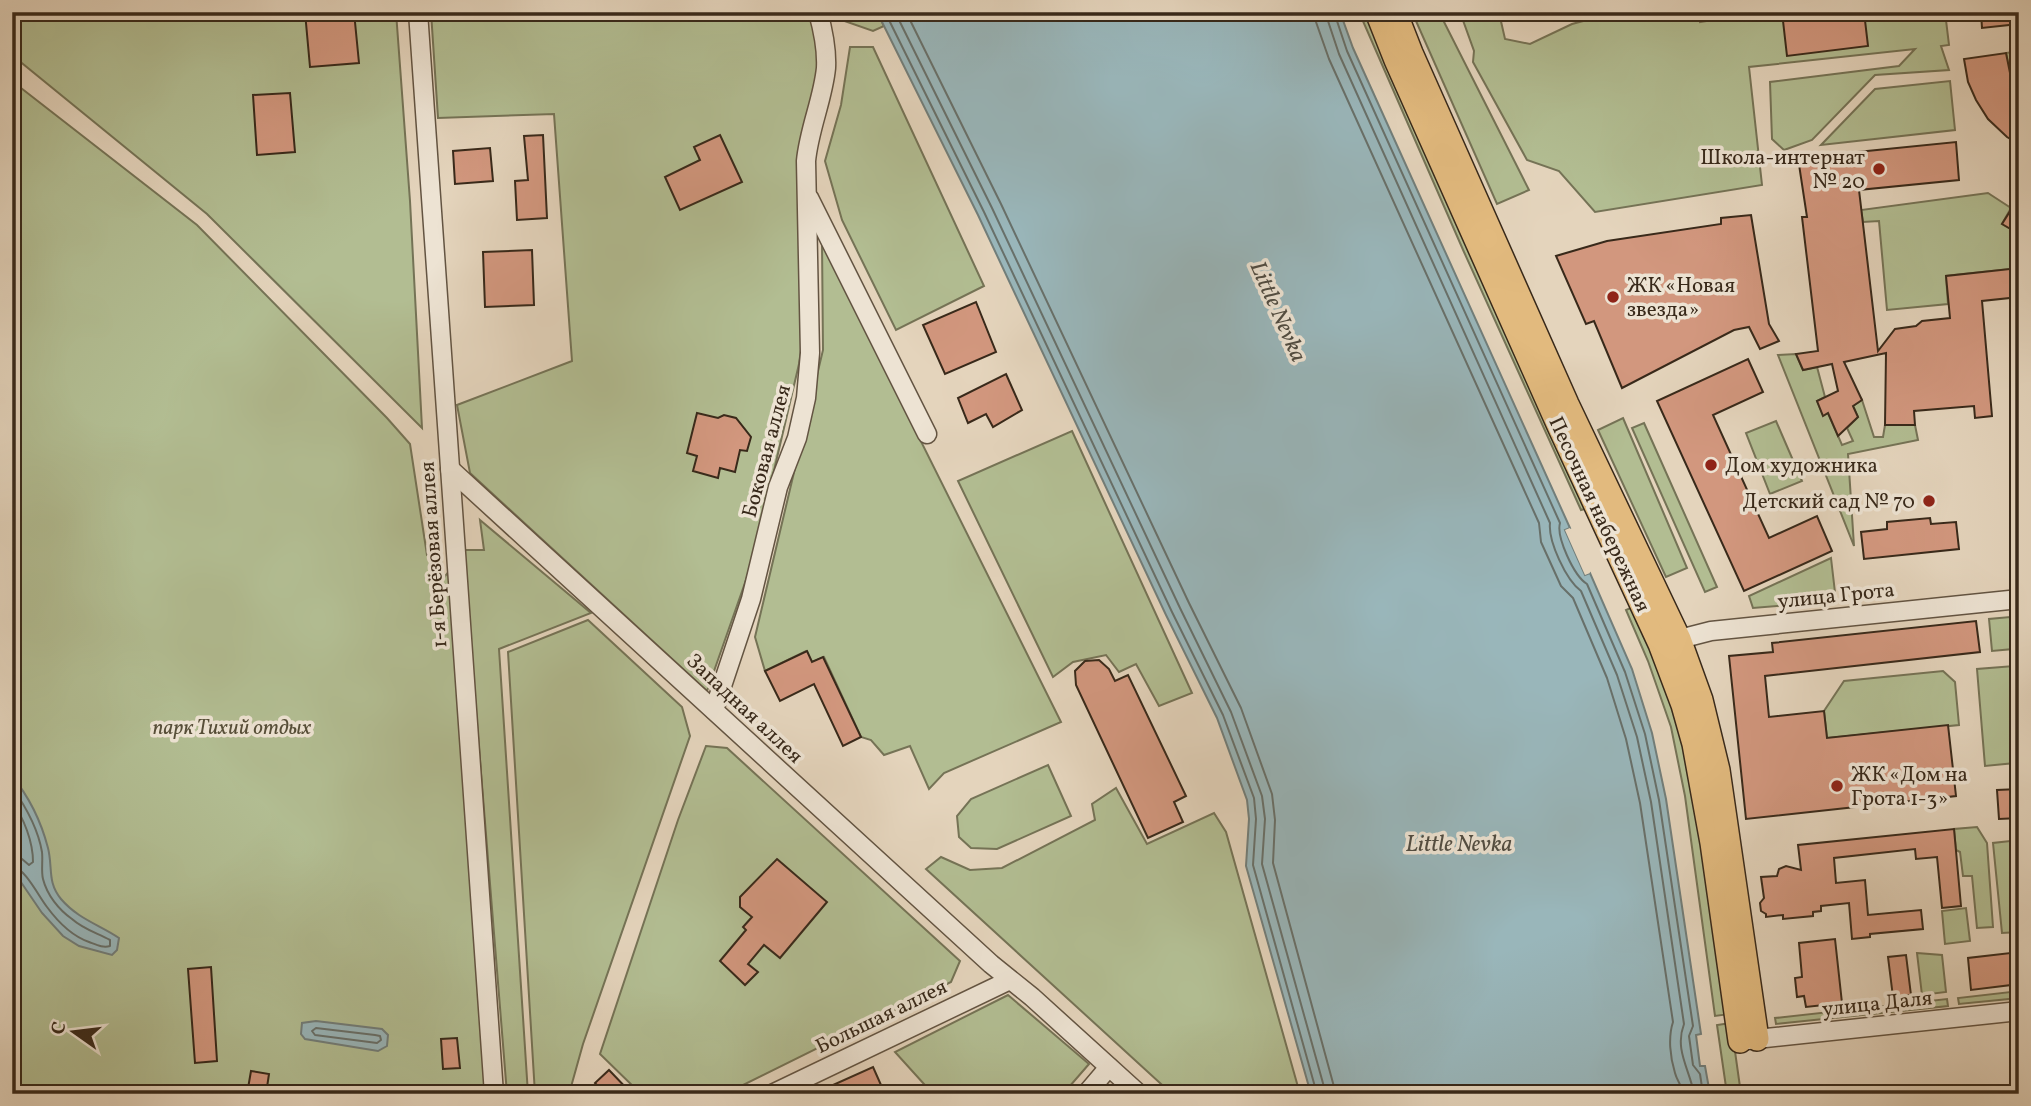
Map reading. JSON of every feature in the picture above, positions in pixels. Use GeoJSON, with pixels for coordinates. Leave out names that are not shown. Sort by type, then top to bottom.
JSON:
{"type":"FeatureCollection","features":[{"type":"Feature","properties":{"kind":"main road","name":"Песочная набережная"},"geometry":{"type":"LineString","coordinates":[[1377,12],[1559,426],[1669,641]]}},
{"type":"Feature","properties":{"kind":"main road","name":"Песочная набережная"},"geometry":{"type":"LineString","coordinates":[[1395,12],[1669,641],[1694,744],[1748,1040]]}},
{"type":"Feature","properties":{"kind":"street","name":"1-я Берёзовая аллея"},"geometry":{"type":"LineString","coordinates":[[418,12],[494,1094]]}},
{"type":"Feature","properties":{"kind":"street","name":"Боковая аллея"},"geometry":{"type":"LineString","coordinates":[[714,710],[751,599],[778,487],[797,438],[806,398],[810,353],[806,161],[826,67],[826,50],[818,12]]}},
{"type":"Feature","properties":{"kind":"street"},"geometry":{"type":"LineString","coordinates":[[808,195],[927,434]]}},
{"type":"Feature","properties":{"kind":"street","name":"Западная аллея"},"geometry":{"type":"LineString","coordinates":[[450,468],[1010,980],[1139,1094]]}},
{"type":"Feature","properties":{"kind":"street","name":"улица Грота"},"geometry":{"type":"LineString","coordinates":[[1669,641],[1711,631],[2019,599]]}},
{"type":"Feature","properties":{"kind":"street","name":"Большая аллея"},"geometry":{"type":"LineString","coordinates":[[772,1094],[1010,980]]}},
{"type":"Feature","properties":{"kind":"street","name":"улица Даля"},"geometry":{"type":"LineString","coordinates":[[1748,1040],[2019,1011]]}},
{"type":"Feature","properties":{"kind":"street"},"geometry":{"type":"LineString","coordinates":[[1086,1094],[1109,1067]]}},
{"type":"Feature","properties":{"kind":"green space"},"geometry":{"type":"Polygon","coordinates":[[[12,12],[396,12],[410,201],[422,428],[207,214],[12,55],[12,12]]]}},
{"type":"Feature","properties":{"kind":"green space"},"geometry":{"type":"Polygon","coordinates":[[[431,12],[812,12],[820,72],[804,329],[799,364],[753,560],[707,691],[470,473],[457,405],[572,361],[554,114],[438,118],[431,12]]]}},
{"type":"Feature","properties":{"kind":"green space"},"geometry":{"type":"Polygon","coordinates":[[[825,12],[877,12],[884,26],[873,31],[836,18],[827,19],[825,12]]]}},
{"type":"Feature","properties":{"kind":"green space"},"geometry":{"type":"Polygon","coordinates":[[[1359,12],[1367,12],[1588,508],[1581,510],[1359,12]]]}},
{"type":"Feature","properties":{"kind":"green space"},"geometry":{"type":"Polygon","coordinates":[[[1412,12],[1439,12],[1529,190],[1497,204],[1412,12]]]}},
{"type":"Feature","properties":{"kind":"green space"},"geometry":{"type":"Polygon","coordinates":[[[1460,12],[1489,12],[1500,17],[1505,39],[1530,44],[1572,24],[1617,12],[1638,12],[1655,17],[1656,12],[1698,12],[1700,22],[1743,15],[1743,12],[1945,12],[1949,45],[1941,46],[1949,70],[1875,75],[1812,140],[1784,150],[1772,139],[1770,82],[1899,66],[1915,49],[1749,67],[1762,185],[1595,212],[1559,171],[1527,160],[1473,62],[1474,51],[1460,12]]]}},
{"type":"Feature","properties":{"kind":"green space"},"geometry":{"type":"Polygon","coordinates":[[[850,47],[873,47],[984,286],[896,330],[842,220],[825,161],[841,105],[850,47]]]}},
{"type":"Feature","properties":{"kind":"green space"},"geometry":{"type":"Polygon","coordinates":[[[2019,51],[2019,89],[2010,73],[2006,53],[2019,51]]]}},
{"type":"Feature","properties":{"kind":"green space","name":"парк Тихий отдых"},"geometry":{"type":"Polygon","coordinates":[[[12,81],[197,225],[410,444],[427,555],[442,562],[443,579],[452,567],[486,1094],[12,1094],[12,81]]]}},
{"type":"Feature","properties":{"kind":"green space"},"geometry":{"type":"Polygon","coordinates":[[[1950,81],[1955,130],[1821,145],[1875,89],[1950,81]]]}},
{"type":"Feature","properties":{"kind":"green space"},"geometry":{"type":"Polygon","coordinates":[[[1988,193],[2011,208],[2002,224],[2014,231],[2019,224],[2019,268],[1946,276],[1948,304],[1887,310],[1879,221],[1863,222],[1861,210],[1988,193]]]}},
{"type":"Feature","properties":{"kind":"green space"},"geometry":{"type":"Polygon","coordinates":[[[822,243],[1061,722],[944,773],[929,789],[910,746],[884,755],[871,740],[861,737],[824,657],[812,662],[806,651],[765,671],[755,637],[823,350],[822,243]]]}},
{"type":"Feature","properties":{"kind":"green space"},"geometry":{"type":"Polygon","coordinates":[[[1796,354],[1803,370],[1817,367],[1825,397],[1817,401],[1823,415],[1828,413],[1842,445],[1853,441],[1847,428],[1858,417],[1853,406],[1862,400],[1874,437],[1883,437],[1885,425],[1915,425],[1918,440],[1848,454],[1854,546],[1778,355],[1796,354]]]}},
{"type":"Feature","properties":{"kind":"green space"},"geometry":{"type":"Polygon","coordinates":[[[1623,418],[1687,568],[1666,577],[1598,430],[1623,418]]]}},
{"type":"Feature","properties":{"kind":"green space"},"geometry":{"type":"Polygon","coordinates":[[[1776,421],[1802,481],[1770,494],[1746,433],[1776,421]]]}},
{"type":"Feature","properties":{"kind":"green space"},"geometry":{"type":"Polygon","coordinates":[[[1644,423],[1717,587],[1705,592],[1632,428],[1644,423]]]}},
{"type":"Feature","properties":{"kind":"green space"},"geometry":{"type":"Polygon","coordinates":[[[1072,431],[1192,693],[1159,706],[1136,664],[1119,672],[1106,655],[1073,662],[1053,677],[958,481],[1072,431]]]}},
{"type":"Feature","properties":{"kind":"green space"},"geometry":{"type":"Polygon","coordinates":[[[480,520],[591,613],[499,649],[528,1094],[507,1094],[463,550],[484,550],[480,520]]]}},
{"type":"Feature","properties":{"kind":"green space"},"geometry":{"type":"Polygon","coordinates":[[[1831,558],[1836,601],[1753,608],[1749,596],[1831,558]]]}},
{"type":"Feature","properties":{"kind":"green space"},"geometry":{"type":"Polygon","coordinates":[[[1635,606],[1683,718],[1730,1014],[1715,1016],[1685,796],[1671,727],[1648,661],[1626,610],[1635,606]]]}},
{"type":"Feature","properties":{"kind":"green space"},"geometry":{"type":"Polygon","coordinates":[[[2010,617],[2013,649],[1992,651],[1989,619],[2010,617]]]}},
{"type":"Feature","properties":{"kind":"green space"},"geometry":{"type":"Polygon","coordinates":[[[588,620],[682,707],[690,736],[583,1044],[569,1094],[535,1094],[508,652],[588,620]]]}},
{"type":"Feature","properties":{"kind":"green space"},"geometry":{"type":"Polygon","coordinates":[[[2014,666],[2019,727],[2015,763],[1985,766],[1977,669],[2014,666]]]}},
{"type":"Feature","properties":{"kind":"green space"},"geometry":{"type":"Polygon","coordinates":[[[1943,671],[1955,682],[1959,725],[1827,738],[1824,711],[1844,681],[1943,671]]]}},
{"type":"Feature","properties":{"kind":"green space"},"geometry":{"type":"Polygon","coordinates":[[[706,746],[727,748],[960,961],[951,982],[725,1094],[641,1094],[600,1054],[678,820],[706,746]]]}},
{"type":"Feature","properties":{"kind":"green space"},"geometry":{"type":"Polygon","coordinates":[[[1048,765],[1071,816],[997,849],[971,848],[959,837],[957,816],[971,799],[1048,765]]]}},
{"type":"Feature","properties":{"kind":"green space"},"geometry":{"type":"Polygon","coordinates":[[[1116,788],[1147,844],[1214,813],[1226,832],[1300,1094],[1172,1094],[926,869],[941,857],[970,870],[1002,868],[1095,820],[1092,804],[1116,788]]]}},
{"type":"Feature","properties":{"kind":"green space"},"geometry":{"type":"Polygon","coordinates":[[[1977,827],[1987,843],[1993,927],[1977,928],[1972,876],[1963,876],[1960,852],[1956,850],[1954,829],[1977,827]]]}},
{"type":"Feature","properties":{"kind":"green space"},"geometry":{"type":"Polygon","coordinates":[[[2019,840],[2019,932],[2002,933],[1993,843],[2019,840]]]}},
{"type":"Feature","properties":{"kind":"green space"},"geometry":{"type":"Polygon","coordinates":[[[1966,908],[1970,941],[1945,944],[1942,911],[1966,908]]]}},
{"type":"Feature","properties":{"kind":"green space"},"geometry":{"type":"Polygon","coordinates":[[[1917,953],[1942,955],[1946,992],[1922,995],[1917,953]]]}},
{"type":"Feature","properties":{"kind":"green space"},"geometry":{"type":"Polygon","coordinates":[[[2019,991],[2019,998],[1959,1004],[1958,998],[2019,991]]]}},
{"type":"Feature","properties":{"kind":"green space"},"geometry":{"type":"Polygon","coordinates":[[[1008,995],[1089,1064],[1063,1094],[933,1094],[895,1052],[1008,995]]]}},
{"type":"Feature","properties":{"kind":"green space"},"geometry":{"type":"Polygon","coordinates":[[[1947,999],[1948,1006],[1776,1024],[1775,1018],[1947,999]]]}},
{"type":"Feature","properties":{"kind":"green space"},"geometry":{"type":"Polygon","coordinates":[[[1731,1023],[1741,1094],[1727,1094],[1717,1025],[1731,1023]]]}},
{"type":"Feature","properties":{"kind":"water","name":"Little Nevka"},"geometry":{"type":"Polygon","coordinates":[[[877,12],[1340,12],[1353,48],[1570,528],[1565,530],[1585,575],[1590,573],[1632,669],[1652,733],[1666,799],[1701,1034],[1696,1035],[1700,1066],[1705,1066],[1710,1094],[1311,1094],[1246,866],[1249,819],[1247,800],[1217,718],[978,215],[877,12]]]}},
{"type":"Feature","properties":{"kind":"water"},"geometry":{"type":"Polygon","coordinates":[[[12,776],[29,801],[42,828],[48,848],[52,881],[57,893],[75,912],[119,938],[117,950],[112,955],[79,946],[63,936],[42,913],[12,869],[12,776]]]}},
{"type":"Feature","properties":{"kind":"water"},"geometry":{"type":"Polygon","coordinates":[[[316,1021],[382,1029],[388,1035],[387,1046],[378,1051],[305,1039],[301,1034],[302,1023],[316,1021]]]}},
{"type":"Feature","properties":{"kind":"pier"},"geometry":{"type":"Polygon","coordinates":[[[1570,528],[1569,532],[1590,573],[1585,575],[1565,530],[1570,528]]]}},
{"type":"Feature","properties":{"kind":"building"},"geometry":{"type":"Polygon","coordinates":[[[305,12],[354,12],[359,63],[310,67],[305,12]]]}},
{"type":"Feature","properties":{"kind":"building"},"geometry":{"type":"Polygon","coordinates":[[[1782,12],[1864,12],[1868,46],[1787,56],[1782,12]]]}},
{"type":"Feature","properties":{"kind":"building"},"geometry":{"type":"Polygon","coordinates":[[[1981,12],[2016,12],[2018,24],[1982,28],[1981,12]]]}},
{"type":"Feature","properties":{"kind":"building"},"geometry":{"type":"Polygon","coordinates":[[[2006,53],[2010,73],[2019,90],[2019,144],[1988,119],[1968,82],[1964,59],[2006,53]]]}},
{"type":"Feature","properties":{"kind":"building"},"geometry":{"type":"Polygon","coordinates":[[[290,93],[295,152],[257,155],[253,95],[290,93]]]}},
{"type":"Feature","properties":{"kind":"building"},"geometry":{"type":"Polygon","coordinates":[[[543,135],[547,218],[517,220],[515,181],[528,180],[524,136],[543,135]]]}},
{"type":"Feature","properties":{"kind":"building"},"geometry":{"type":"Polygon","coordinates":[[[720,135],[742,182],[680,210],[665,177],[700,160],[694,147],[720,135]]]}},
{"type":"Feature","properties":{"kind":"building"},"geometry":{"type":"Polygon","coordinates":[[[1956,142],[1959,180],[1859,190],[1878,351],[1895,329],[1916,326],[1922,321],[1950,318],[1946,276],[2019,268],[2019,297],[1982,301],[1992,416],[1975,418],[1974,406],[1914,411],[1915,425],[1885,425],[1886,353],[1844,362],[1862,400],[1853,406],[1858,417],[1838,436],[1828,413],[1823,416],[1817,401],[1838,391],[1832,364],[1803,370],[1796,354],[1818,351],[1802,217],[1807,217],[1798,158],[1956,142]]]}},
{"type":"Feature","properties":{"kind":"building"},"geometry":{"type":"Polygon","coordinates":[[[490,148],[493,181],[455,184],[453,151],[490,148]]]}},
{"type":"Feature","properties":{"kind":"building"},"geometry":{"type":"Polygon","coordinates":[[[2019,197],[2019,224],[2014,231],[2002,224],[2019,197]]]}},
{"type":"Feature","properties":{"kind":"building"},"geometry":{"type":"Polygon","coordinates":[[[1751,215],[1769,324],[1779,341],[1760,349],[1749,327],[1734,330],[1622,388],[1594,321],[1586,324],[1556,256],[1607,241],[1721,224],[1721,218],[1751,215]]]}},
{"type":"Feature","properties":{"kind":"building"},"geometry":{"type":"Polygon","coordinates":[[[532,250],[534,305],[485,307],[483,252],[532,250]]]}},
{"type":"Feature","properties":{"kind":"building"},"geometry":{"type":"Polygon","coordinates":[[[976,302],[996,352],[945,374],[923,325],[976,302]]]}},
{"type":"Feature","properties":{"kind":"building","name":"Дом художника"},"geometry":{"type":"Polygon","coordinates":[[[1748,359],[1763,392],[1713,415],[1769,538],[1817,516],[1832,551],[1744,591],[1657,401],[1748,359]]]}},
{"type":"Feature","properties":{"kind":"building"},"geometry":{"type":"Polygon","coordinates":[[[1006,374],[1022,410],[993,427],[986,414],[968,423],[958,398],[1006,374]]]}},
{"type":"Feature","properties":{"kind":"building"},"geometry":{"type":"Polygon","coordinates":[[[697,413],[718,418],[724,415],[736,418],[751,437],[747,451],[740,450],[735,472],[720,468],[718,478],[693,471],[697,456],[687,453],[697,413]]]}},
{"type":"Feature","properties":{"kind":"building"},"geometry":{"type":"Polygon","coordinates":[[[1930,518],[1931,524],[1956,522],[1959,549],[1864,559],[1861,532],[1887,529],[1887,522],[1930,518]]]}},
{"type":"Feature","properties":{"kind":"building"},"geometry":{"type":"Polygon","coordinates":[[[1976,621],[1980,652],[1765,676],[1769,717],[1824,711],[1827,738],[1948,725],[1956,796],[1746,819],[1729,656],[1773,652],[1772,643],[1976,621]]]}},
{"type":"Feature","properties":{"kind":"building"},"geometry":{"type":"Polygon","coordinates":[[[807,651],[812,662],[823,657],[861,737],[843,746],[814,684],[780,701],[765,671],[807,651]]]}},
{"type":"Feature","properties":{"kind":"building"},"geometry":{"type":"Polygon","coordinates":[[[1099,660],[1109,669],[1115,681],[1128,675],[1186,796],[1174,802],[1183,822],[1148,838],[1076,685],[1075,671],[1085,661],[1099,660]]]}},
{"type":"Feature","properties":{"kind":"building"},"geometry":{"type":"Polygon","coordinates":[[[2019,789],[2019,818],[1999,819],[1997,790],[2019,789]]]}},
{"type":"Feature","properties":{"kind":"building"},"geometry":{"type":"Polygon","coordinates":[[[1954,829],[1961,906],[1942,908],[1937,857],[1916,859],[1915,849],[1834,858],[1836,883],[1865,880],[1868,915],[1921,910],[1923,929],[1870,934],[1870,937],[1852,939],[1849,903],[1821,906],[1821,911],[1813,912],[1813,916],[1783,919],[1783,915],[1766,917],[1761,911],[1760,903],[1764,898],[1761,877],[1777,876],[1779,869],[1786,866],[1801,870],[1798,845],[1954,829]]]}},
{"type":"Feature","properties":{"kind":"building"},"geometry":{"type":"Polygon","coordinates":[[[777,859],[827,902],[780,958],[764,945],[748,964],[758,972],[745,985],[720,961],[746,930],[743,927],[752,917],[740,907],[740,897],[777,859]]]}},
{"type":"Feature","properties":{"kind":"building"},"geometry":{"type":"Polygon","coordinates":[[[1835,939],[1842,1003],[1806,1007],[1804,996],[1797,997],[1795,978],[1802,977],[1799,943],[1835,939]]]}},
{"type":"Feature","properties":{"kind":"building"},"geometry":{"type":"Polygon","coordinates":[[[2019,952],[2019,984],[1971,990],[1968,958],[2019,952]]]}},
{"type":"Feature","properties":{"kind":"building"},"geometry":{"type":"Polygon","coordinates":[[[1906,955],[1911,995],[1893,997],[1888,957],[1906,955]]]}},
{"type":"Feature","properties":{"kind":"building"},"geometry":{"type":"Polygon","coordinates":[[[211,967],[217,1061],[195,1063],[188,969],[211,967]]]}},
{"type":"Feature","properties":{"kind":"building"},"geometry":{"type":"Polygon","coordinates":[[[457,1038],[460,1068],[443,1069],[441,1039],[457,1038]]]}},
{"type":"Feature","properties":{"kind":"building"},"geometry":{"type":"Polygon","coordinates":[[[873,1067],[885,1094],[813,1094],[873,1067]]]}},
{"type":"Feature","properties":{"kind":"building"},"geometry":{"type":"Polygon","coordinates":[[[609,1070],[632,1094],[605,1094],[595,1083],[609,1070]]]}},
{"type":"Feature","properties":{"kind":"building"},"geometry":{"type":"Polygon","coordinates":[[[251,1071],[269,1074],[266,1094],[247,1094],[251,1071]]]}},
{"type":"Feature","properties":{"kind":"place","name":"Школа-интернат № 20"},"geometry":{"type":"Point","coordinates":[1879,169]}},
{"type":"Feature","properties":{"kind":"place","name":"ЖК «Новая звезда»"},"geometry":{"type":"Point","coordinates":[1613,297]}},
{"type":"Feature","properties":{"kind":"place","name":"Дом художника"},"geometry":{"type":"Point","coordinates":[1711,465]}},
{"type":"Feature","properties":{"kind":"place","name":"Детский сад № 70"},"geometry":{"type":"Point","coordinates":[1929,501]}},
{"type":"Feature","properties":{"kind":"place","name":"ЖК «Дом на Грота 1-3»"},"geometry":{"type":"Point","coordinates":[1837,786]}}]}
